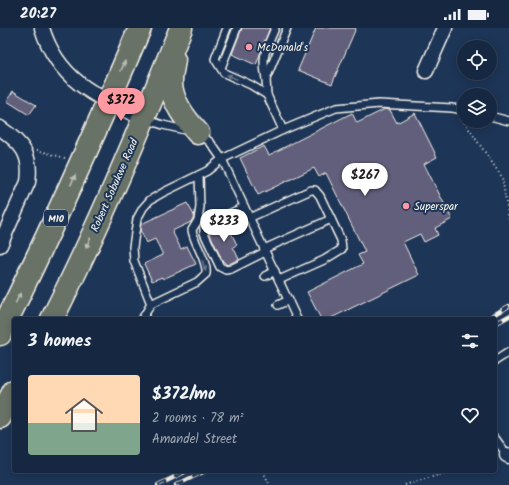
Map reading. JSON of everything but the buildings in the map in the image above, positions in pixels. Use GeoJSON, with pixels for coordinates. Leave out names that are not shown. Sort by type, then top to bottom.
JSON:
{"type":"FeatureCollection","features":[{"type":"Feature","properties":{"kind":"main road","name":"M10"},"geometry":{"type":"LineString","coordinates":[[0,334],[34,266],[140,28]]}},
{"type":"Feature","properties":{"kind":"main road","name":"Robert Sobukwe Road"},"geometry":{"type":"LineString","coordinates":[[53,317],[68,289],[100,219],[180,32]]}},
{"type":"Feature","properties":{"kind":"main road"},"geometry":{"type":"LineString","coordinates":[[180,32],[171,83],[173,92],[187,121],[198,134]]}},
{"type":"Feature","properties":{"kind":"main road"},"geometry":{"type":"LineString","coordinates":[[0,417],[12,396]]}},
{"type":"Feature","properties":{"kind":"street"},"geometry":{"type":"LineString","coordinates":[[42,28],[49,49],[57,63],[74,79],[108,102],[143,118]]}},
{"type":"Feature","properties":{"kind":"street"},"geometry":{"type":"LineString","coordinates":[[426,71],[445,28]]}},
{"type":"Feature","properties":{"kind":"street"},"geometry":{"type":"LineString","coordinates":[[0,128],[20,144],[28,159],[29,165],[28,182],[0,244]]}},
{"type":"Feature","properties":{"kind":"lane"},"geometry":{"type":"LineString","coordinates":[[226,28],[215,59],[224,73],[251,85],[267,95]]}},
{"type":"Feature","properties":{"kind":"lane"},"geometry":{"type":"LineString","coordinates":[[221,68],[237,28]]}},
{"type":"Feature","properties":{"kind":"lane"},"geometry":{"type":"LineString","coordinates":[[275,28],[264,54],[263,64],[267,95],[283,130]]}},
{"type":"Feature","properties":{"kind":"lane"},"geometry":{"type":"LineString","coordinates":[[266,79],[287,28]]}},
{"type":"Feature","properties":{"kind":"lane"},"geometry":{"type":"LineString","coordinates":[[151,304],[136,267],[133,255],[133,240],[137,219],[146,204],[156,195],[207,171],[222,159],[283,130],[336,108],[379,104],[457,109]]}},
{"type":"Feature","properties":{"kind":"lane"},"geometry":{"type":"LineString","coordinates":[[143,118],[198,134],[210,142],[222,159],[296,317]]}},
{"type":"Feature","properties":{"kind":"lane"},"geometry":{"type":"LineString","coordinates":[[497,118],[509,121]]}},
{"type":"Feature","properties":{"kind":"lane"},"geometry":{"type":"LineString","coordinates":[[143,317],[151,304],[197,282],[206,274],[206,267],[193,237],[192,230],[198,220],[199,214],[199,175]]}},
{"type":"Feature","properties":{"kind":"lane"},"geometry":{"type":"LineString","coordinates":[[249,218],[311,190],[315,190],[320,196],[341,240],[342,249],[324,260],[279,280]]}},
{"type":"Feature","properties":{"kind":"lane"},"geometry":{"type":"LineString","coordinates":[[244,207],[207,224],[204,227],[204,233],[220,267],[226,270],[231,269],[331,219]]}},
{"type":"Feature","properties":{"kind":"lane"},"geometry":{"type":"LineString","coordinates":[[265,276],[275,271]]}},
{"type":"Feature","properties":{"kind":"lane"},"geometry":{"type":"LineString","coordinates":[[278,305],[289,300]]}},
{"type":"Feature","properties":{"kind":"lane"},"geometry":{"type":"LineString","coordinates":[[497,360],[509,352]]}},
{"type":"Feature","properties":{"kind":"lane"},"geometry":{"type":"LineString","coordinates":[[497,441],[508,456]]}},
{"type":"Feature","properties":{"kind":"path"},"geometry":{"type":"LineString","coordinates":[[452,108],[466,123],[502,177],[509,220]]}},
{"type":"Feature","properties":{"kind":"path"},"geometry":{"type":"LineString","coordinates":[[37,150],[68,159]]}},
{"type":"Feature","properties":{"kind":"path"},"geometry":{"type":"LineString","coordinates":[[263,473],[269,484]]}},
{"type":"Feature","properties":{"kind":"path"},"geometry":{"type":"LineString","coordinates":[[405,485],[445,473]]}},
{"type":"Feature","properties":{"kind":"railway"},"geometry":{"type":"LineString","coordinates":[[490,317],[509,306]]}},
{"type":"Feature","properties":{"kind":"railway"},"geometry":{"type":"LineString","coordinates":[[497,323],[509,316]]}},
{"type":"Feature","properties":{"kind":"railway"},"geometry":{"type":"LineString","coordinates":[[158,485],[183,473]]}},
{"type":"Feature","properties":{"kind":"railway"},"geometry":{"type":"LineString","coordinates":[[176,485],[201,473]]}},
{"type":"Feature","properties":{"kind":"place","name":"McDonald's"},"geometry":{"type":"Point","coordinates":[249,47]}},
{"type":"Feature","properties":{"kind":"place","name":"Superspar"},"geometry":{"type":"Point","coordinates":[406,206]}}]}
